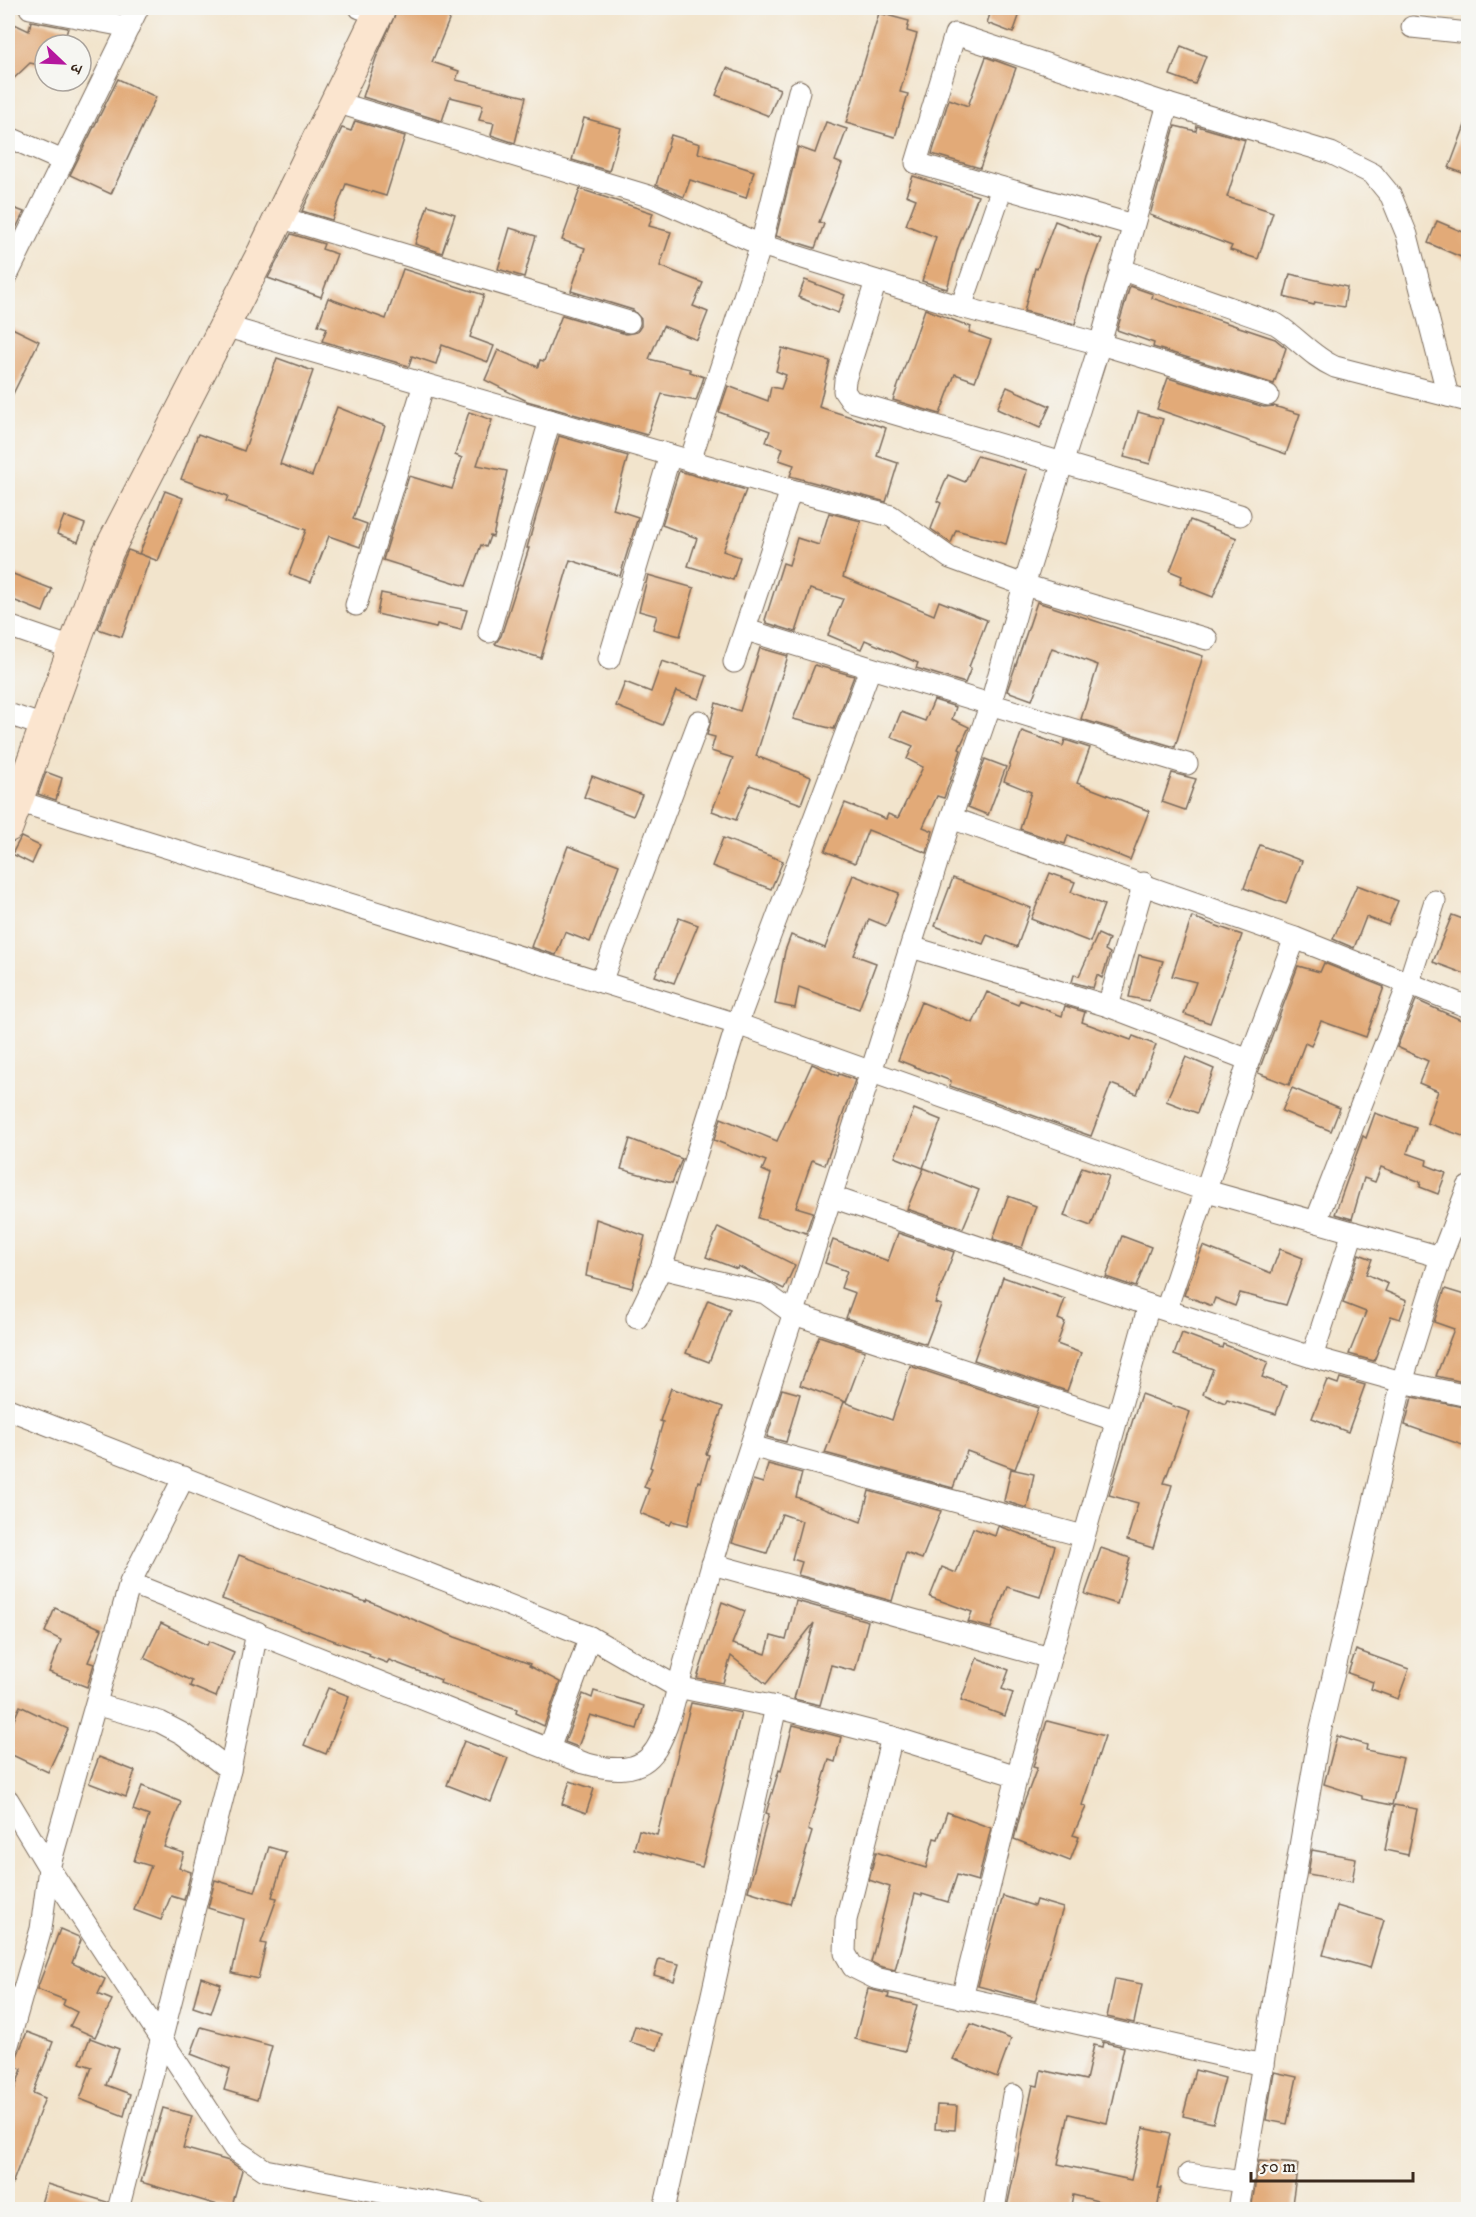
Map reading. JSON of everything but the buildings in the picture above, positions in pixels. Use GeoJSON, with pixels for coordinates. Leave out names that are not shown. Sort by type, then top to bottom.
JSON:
{"type":"FeatureCollection","features":[{"type":"Feature","properties":{"kind":"street"},"geometry":{"type":"LineString","coordinates":[[30,8],[129,27]]}},
{"type":"Feature","properties":{"kind":"street"},"geometry":{"type":"LineString","coordinates":[[9,268],[138,8]]}},
{"type":"Feature","properties":{"kind":"street"},"geometry":{"type":"LineString","coordinates":[[373,9],[335,102],[279,217],[108,552],[12,814],[601,982],[737,1024],[1207,1191],[1441,1257]]}},
{"type":"Feature","properties":{"kind":"street"},"geometry":{"type":"LineString","coordinates":[[1412,27],[1468,33]]}},
{"type":"Feature","properties":{"kind":"street"},"geometry":{"type":"LineString","coordinates":[[1133,225],[916,163],[956,34],[1168,104],[1331,153],[1372,174],[1391,196],[1407,235],[1448,396]]}},
{"type":"Feature","properties":{"kind":"street"},"geometry":{"type":"LineString","coordinates":[[609,659],[680,458],[761,245],[799,91]]}},
{"type":"Feature","properties":{"kind":"street"},"geometry":{"type":"LineString","coordinates":[[335,102],[652,197],[761,245],[961,307],[1268,395]]}},
{"type":"Feature","properties":{"kind":"street"},"geometry":{"type":"LineString","coordinates":[[130,1583],[549,1749],[608,1769],[625,1769],[643,1762],[655,1750],[677,1687],[712,1564],[832,1197],[951,818],[990,706],[1024,585],[1100,345],[1168,104]]}},
{"type":"Feature","properties":{"kind":"street"},"geometry":{"type":"LineString","coordinates":[[8,137],[63,161]]}},
{"type":"Feature","properties":{"kind":"street"},"geometry":{"type":"LineString","coordinates":[[961,307],[1002,188]]}},
{"type":"Feature","properties":{"kind":"street"},"geometry":{"type":"LineString","coordinates":[[279,217],[629,321]]}},
{"type":"Feature","properties":{"kind":"street"},"geometry":{"type":"LineString","coordinates":[[1120,269],[1276,324],[1292,334],[1317,357],[1335,367],[1468,401]]}},
{"type":"Feature","properties":{"kind":"street"},"geometry":{"type":"LineString","coordinates":[[876,281],[845,380],[844,391],[851,401],[1240,515]]}},
{"type":"Feature","properties":{"kind":"street"},"geometry":{"type":"LineString","coordinates":[[224,326],[791,490],[891,516],[908,526],[940,554],[1024,585],[1207,639]]}},
{"type":"Feature","properties":{"kind":"street"},"geometry":{"type":"LineString","coordinates":[[356,605],[423,384]]}},
{"type":"Feature","properties":{"kind":"street"},"geometry":{"type":"LineString","coordinates":[[489,632],[550,420]]}},
{"type":"Feature","properties":{"kind":"street"},"geometry":{"type":"LineString","coordinates":[[734,662],[791,490]]}},
{"type":"Feature","properties":{"kind":"street"},"geometry":{"type":"LineString","coordinates":[[8,626],[72,648]]}},
{"type":"Feature","properties":{"kind":"street"},"geometry":{"type":"LineString","coordinates":[[746,630],[1187,764]]}},
{"type":"Feature","properties":{"kind":"street"},"geometry":{"type":"LineString","coordinates":[[637,1318],[662,1268],[737,1024],[870,669]]}},
{"type":"Feature","properties":{"kind":"street"},"geometry":{"type":"LineString","coordinates":[[8,714],[44,726]]}},
{"type":"Feature","properties":{"kind":"street"},"geometry":{"type":"LineString","coordinates":[[601,982],[699,721]]}},
{"type":"Feature","properties":{"kind":"street"},"geometry":{"type":"LineString","coordinates":[[951,818],[1295,938],[1468,1007]]}},
{"type":"Feature","properties":{"kind":"street"},"geometry":{"type":"LineString","coordinates":[[1108,1006],[1144,884]]}},
{"type":"Feature","properties":{"kind":"street"},"geometry":{"type":"LineString","coordinates":[[1316,1221],[1408,985],[1435,901]]}},
{"type":"Feature","properties":{"kind":"street"},"geometry":{"type":"LineString","coordinates":[[962,1998],[1017,1776],[1114,1420],[1157,1307],[1207,1191],[1250,1060],[1295,938]]}},
{"type":"Feature","properties":{"kind":"street"},"geometry":{"type":"LineString","coordinates":[[911,947],[1108,1006],[1250,1060]]}},
{"type":"Feature","properties":{"kind":"street"},"geometry":{"type":"LineString","coordinates":[[1238,2210],[1318,1741],[1402,1382],[1441,1257],[1468,1187]]}},
{"type":"Feature","properties":{"kind":"street"},"geometry":{"type":"LineString","coordinates":[[832,1197],[1312,1357],[1402,1382],[1468,1396]]}},
{"type":"Feature","properties":{"kind":"street"},"geometry":{"type":"LineString","coordinates":[[1312,1357],[1353,1232]]}},
{"type":"Feature","properties":{"kind":"street"},"geometry":{"type":"LineString","coordinates":[[662,1268],[765,1293],[794,1314],[1114,1420]]}},
{"type":"Feature","properties":{"kind":"street"},"geometry":{"type":"LineString","coordinates":[[8,1409],[591,1637],[677,1687],[776,1707],[892,1737],[1017,1776]]}},
{"type":"Feature","properties":{"kind":"street"},"geometry":{"type":"LineString","coordinates":[[751,1446],[1083,1536]]}},
{"type":"Feature","properties":{"kind":"street"},"geometry":{"type":"LineString","coordinates":[[8,2045],[41,1929],[49,1868],[98,1705],[130,1583],[184,1477]]}},
{"type":"Feature","properties":{"kind":"street"},"geometry":{"type":"LineString","coordinates":[[712,1564],[1050,1658]]}},
{"type":"Feature","properties":{"kind":"street"},"geometry":{"type":"LineString","coordinates":[[118,2210],[230,1770],[257,1632]]}},
{"type":"Feature","properties":{"kind":"street"},"geometry":{"type":"LineString","coordinates":[[549,1749],[591,1637]]}},
{"type":"Feature","properties":{"kind":"street"},"geometry":{"type":"LineString","coordinates":[[98,1705],[160,1722],[183,1734],[230,1770]]}},
{"type":"Feature","properties":{"kind":"street"},"geometry":{"type":"LineString","coordinates":[[664,2210],[776,1707]]}},
{"type":"Feature","properties":{"kind":"street"},"geometry":{"type":"LineString","coordinates":[[892,1737],[846,1920],[845,1953],[852,1967],[875,1978],[1263,2065]]}},
{"type":"Feature","properties":{"kind":"street"},"geometry":{"type":"LineString","coordinates":[[8,1800],[49,1868],[234,2149],[265,2170],[475,2210]]}},
{"type":"Feature","properties":{"kind":"street"},"geometry":{"type":"LineString","coordinates":[[994,2210],[1013,2095]]}},
{"type":"Feature","properties":{"kind":"street"},"geometry":{"type":"LineString","coordinates":[[1189,2174],[1242,2182]]}}]}
